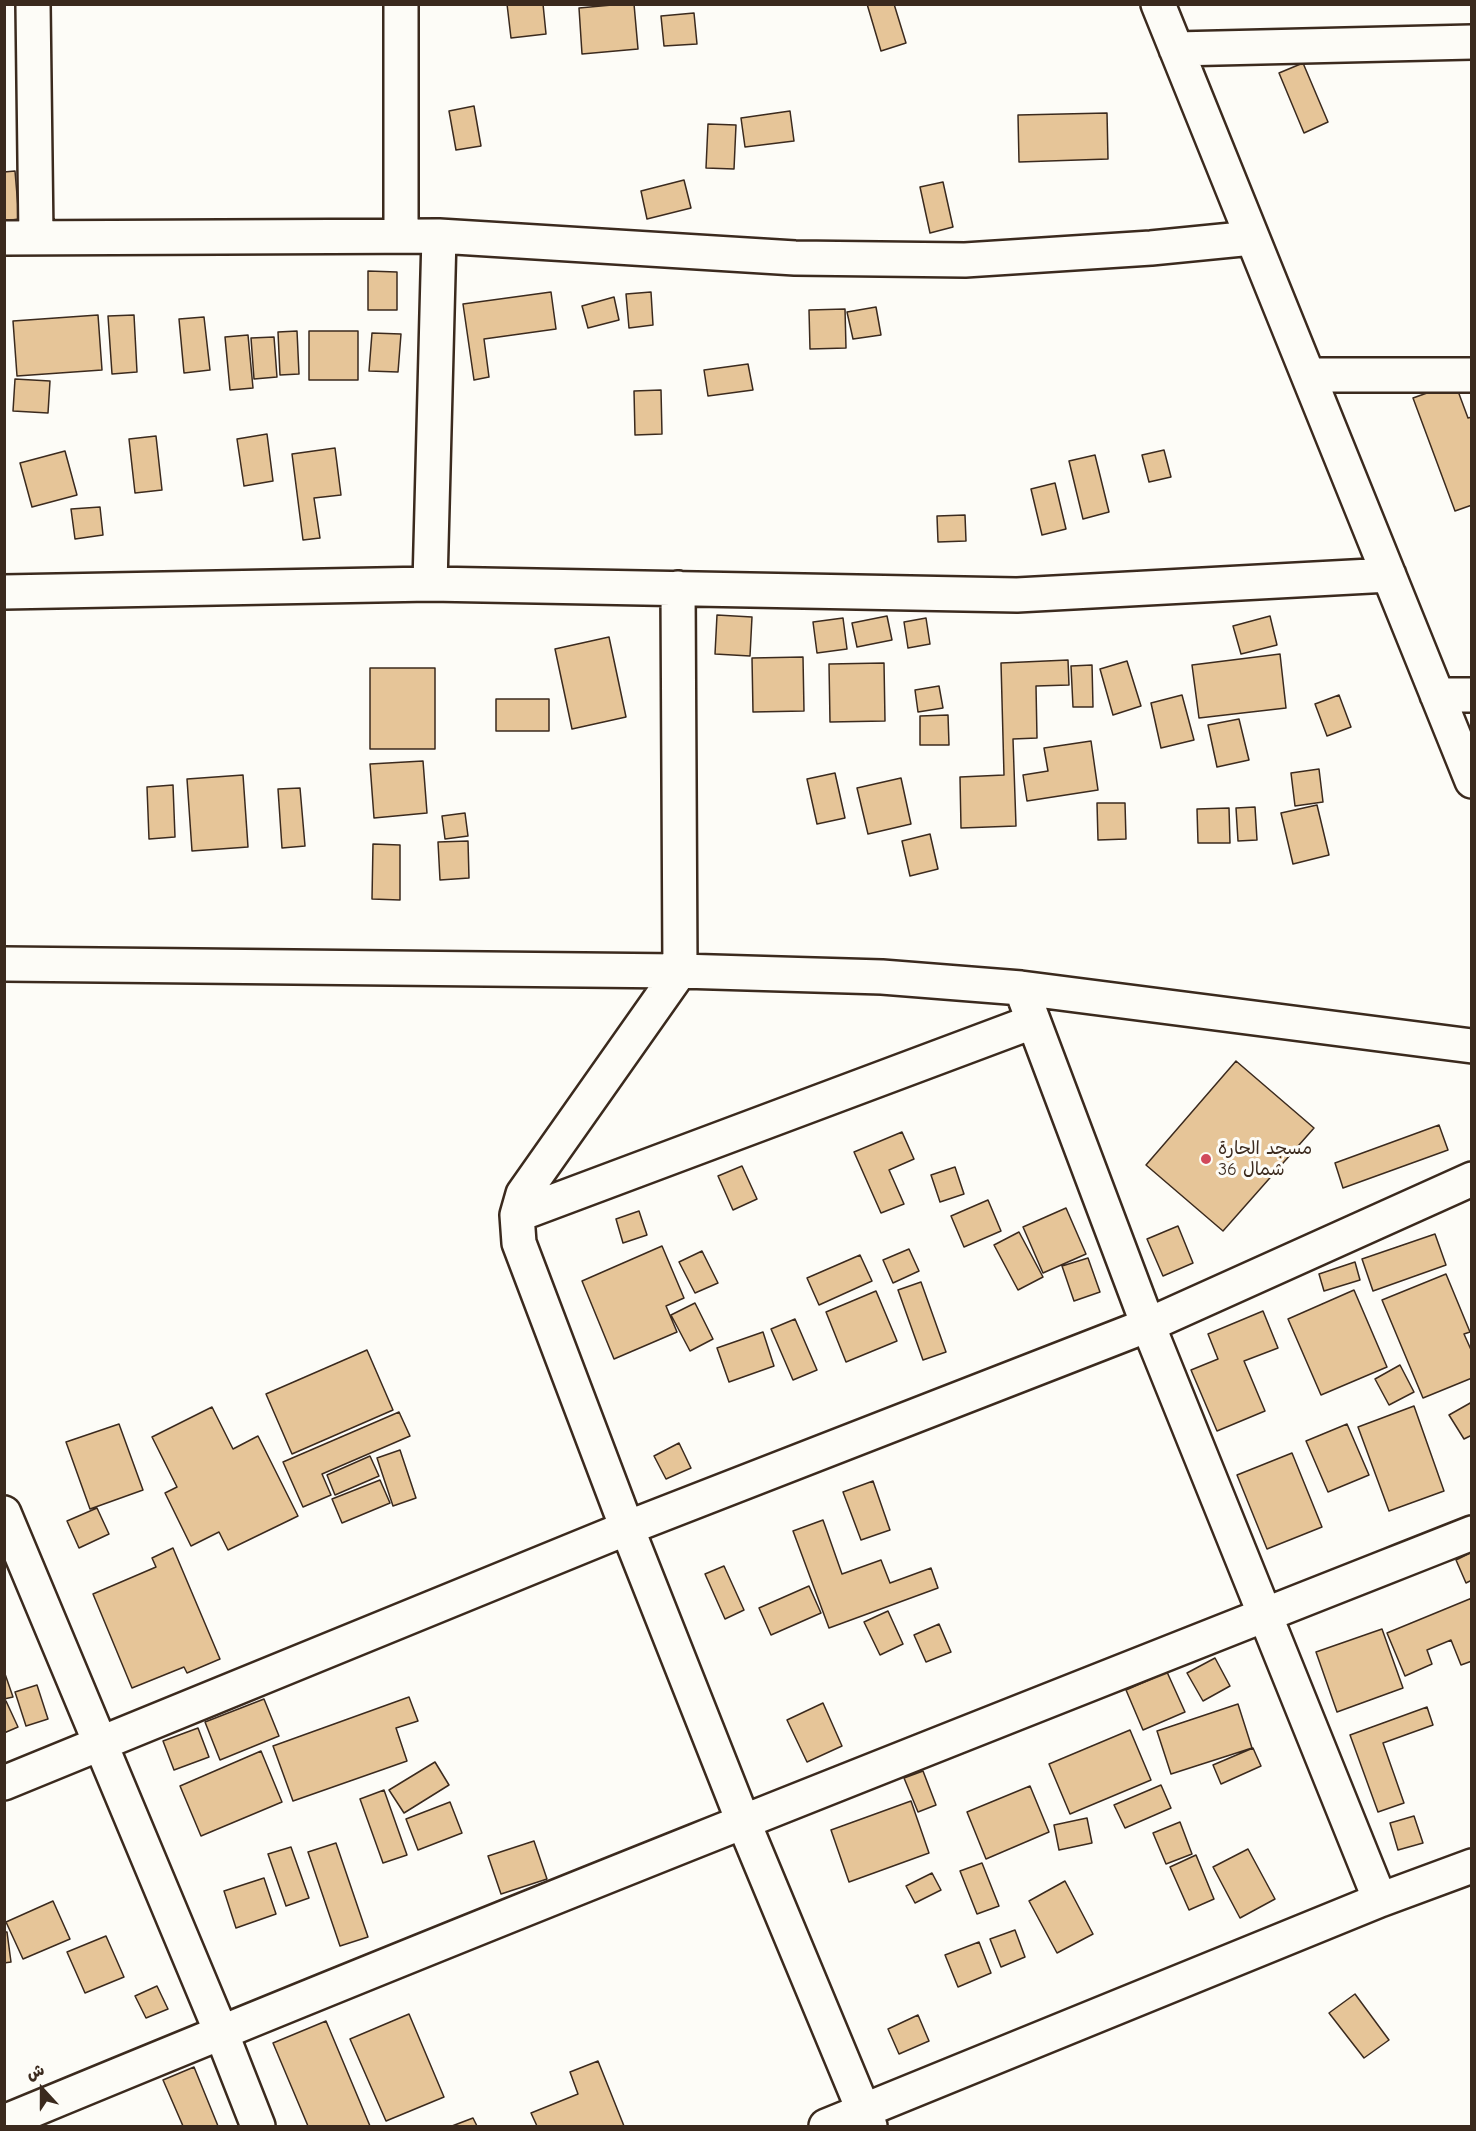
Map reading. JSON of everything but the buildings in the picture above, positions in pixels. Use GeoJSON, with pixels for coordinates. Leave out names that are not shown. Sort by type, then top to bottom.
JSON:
{"type":"FeatureCollection","features":[{"type":"Feature","properties":{"kind":"street"},"geometry":{"type":"LineString","coordinates":[[33,4],[20,237],[440,236],[795,258],[965,260],[1151,248],[1252,238]]}},
{"type":"Feature","properties":{"kind":"street"},"geometry":{"type":"LineString","coordinates":[[401,4],[401,236]]}},
{"type":"Feature","properties":{"kind":"street"},"geometry":{"type":"LineString","coordinates":[[1158,4],[1472,781]]}},
{"type":"Feature","properties":{"kind":"street"},"geometry":{"type":"LineString","coordinates":[[1176,49],[1472,42]]}},
{"type":"Feature","properties":{"kind":"street"},"geometry":{"type":"LineString","coordinates":[[430,584],[440,236]]}},
{"type":"Feature","properties":{"kind":"street"},"geometry":{"type":"LineString","coordinates":[[1308,375],[1472,375]]}},
{"type":"Feature","properties":{"kind":"street"},"geometry":{"type":"LineString","coordinates":[[4,592],[430,584],[1017,595],[1389,575]]}},
{"type":"Feature","properties":{"kind":"street"},"geometry":{"type":"LineString","coordinates":[[678,588],[680,971],[524,1194],[517,1215],[519,1243],[627,1528],[743,1821],[867,2119]]}},
{"type":"Feature","properties":{"kind":"street"},"geometry":{"type":"LineString","coordinates":[[1437,695],[1472,695]]}},
{"type":"Feature","properties":{"kind":"street"},"geometry":{"type":"LineString","coordinates":[[4,964],[680,971],[882,977],[1020,988],[1472,1046]]}},
{"type":"Feature","properties":{"kind":"street"},"geometry":{"type":"LineString","coordinates":[[1020,988],[1149,1325],[1380,1900]]}},
{"type":"Feature","properties":{"kind":"street"},"geometry":{"type":"LineString","coordinates":[[517,1215],[1032,1022]]}},
{"type":"Feature","properties":{"kind":"street"},"geometry":{"type":"LineString","coordinates":[[4,1783],[627,1528],[1149,1325],[1472,1179]]}},
{"type":"Feature","properties":{"kind":"street"},"geometry":{"type":"LineString","coordinates":[[4,1513],[222,2032],[258,2127]]}},
{"type":"Feature","properties":{"kind":"street"},"geometry":{"type":"LineString","coordinates":[[4,2122],[743,1821],[1472,1533]]}},
{"type":"Feature","properties":{"kind":"street"},"geometry":{"type":"LineString","coordinates":[[826,2127],[867,2119],[1380,1900],[1472,1866]]}},
{"type":"Feature","properties":{"kind":"place","name":"مسجد الحارة 36 شمال"},"geometry":{"type":"Point","coordinates":[1206,1159]}}]}
